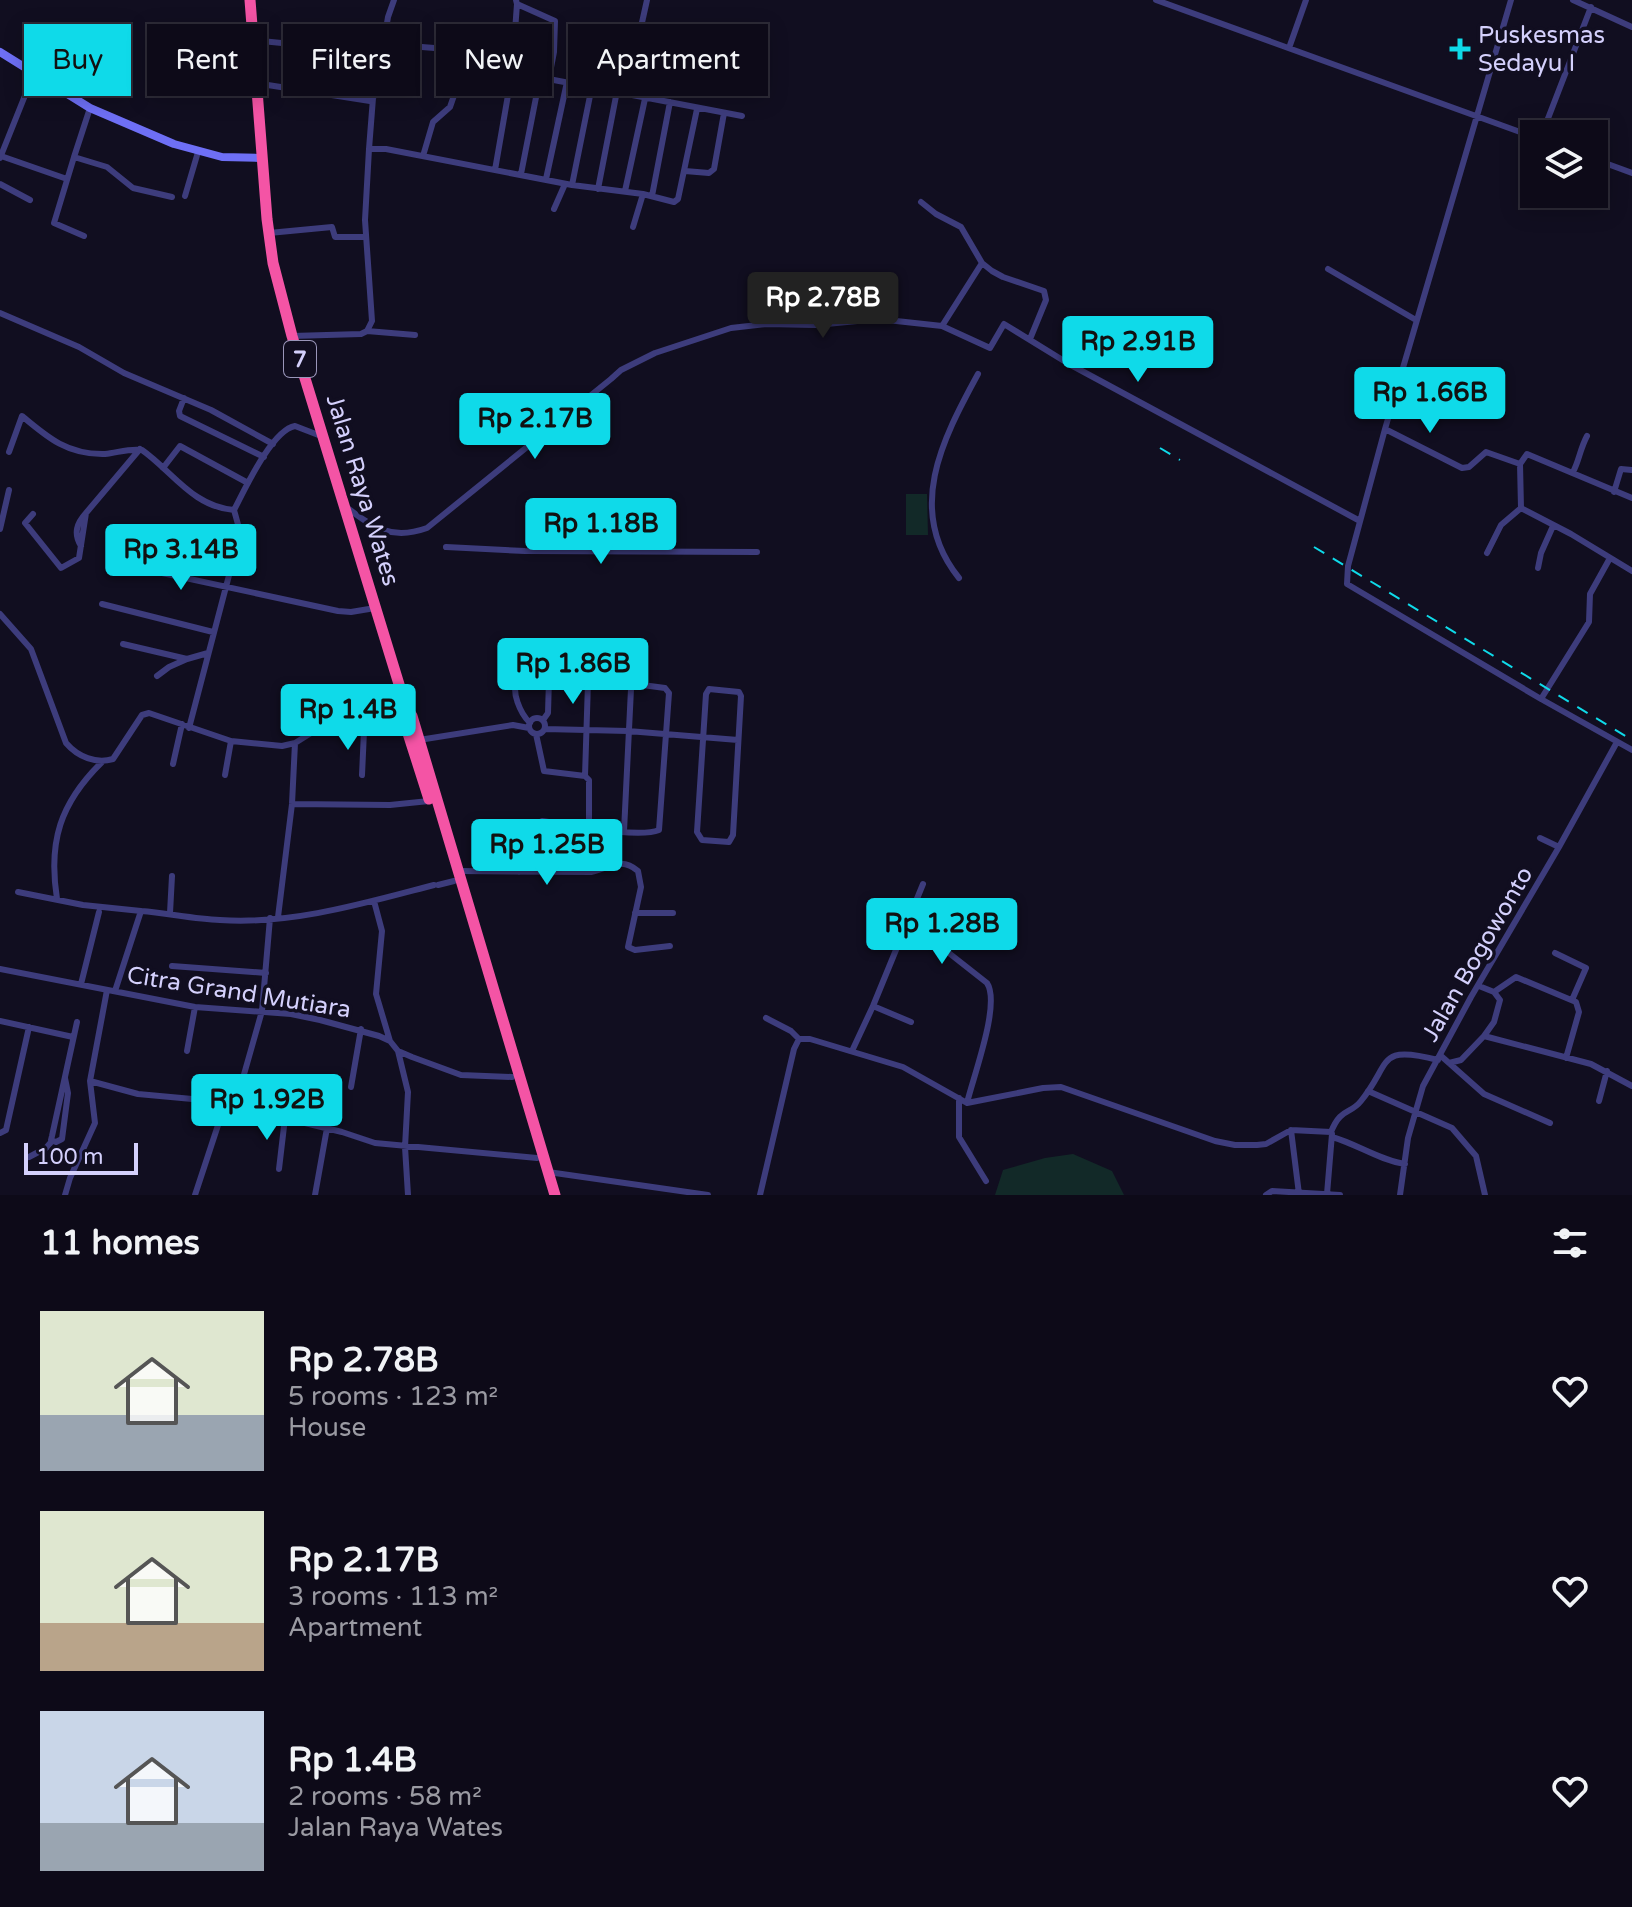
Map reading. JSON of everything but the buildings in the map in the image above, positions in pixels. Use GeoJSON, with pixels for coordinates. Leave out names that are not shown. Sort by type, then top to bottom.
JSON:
{"type":"FeatureCollection","features":[{"type":"Feature","properties":{"kind":"highway","name":"Jalan Raya Wates"},"geometry":{"type":"LineString","coordinates":[[250,0],[251,24]]}},
{"type":"Feature","properties":{"kind":"highway","name":"Jalan Raya Wates"},"geometry":{"type":"LineString","coordinates":[[256,96],[269,233],[282,302],[406,707],[412,716],[512,1077],[548,1195]]}},
{"type":"Feature","properties":{"kind":"highway","name":"Jalan Raya Wates"},"geometry":{"type":"LineString","coordinates":[[406,707],[406,727],[456,876],[555,1195]]}},
{"type":"Feature","properties":{"kind":"main road"},"geometry":{"type":"LineString","coordinates":[[0,52],[24,67]]}},
{"type":"Feature","properties":{"kind":"main road"},"geometry":{"type":"LineString","coordinates":[[71,96],[90,108],[198,152],[222,157],[261,158]]}},
{"type":"Feature","properties":{"kind":"street"},"geometry":{"type":"LineString","coordinates":[[387,24],[394,0]]}},
{"type":"Feature","properties":{"kind":"street"},"geometry":{"type":"LineString","coordinates":[[642,24],[647,0]]}},
{"type":"Feature","properties":{"kind":"street"},"geometry":{"type":"LineString","coordinates":[[1156,0],[1520,132]]}},
{"type":"Feature","properties":{"kind":"street"},"geometry":{"type":"LineString","coordinates":[[1289,48],[1306,0]]}},
{"type":"Feature","properties":{"kind":"street"},"geometry":{"type":"LineString","coordinates":[[1511,0],[1357,520],[1347,584],[1632,750]]}},
{"type":"Feature","properties":{"kind":"street"},"geometry":{"type":"LineString","coordinates":[[1573,0],[1632,27]]}},
{"type":"Feature","properties":{"kind":"street"},"geometry":{"type":"LineString","coordinates":[[514,24],[516,2],[555,21],[552,62]]}},
{"type":"Feature","properties":{"kind":"street"},"geometry":{"type":"LineString","coordinates":[[1547,120],[1591,7]]}},
{"type":"Feature","properties":{"kind":"street"},"geometry":{"type":"LineString","coordinates":[[546,179],[567,82],[552,79]]}},
{"type":"Feature","properties":{"kind":"street"},"geometry":{"type":"LineString","coordinates":[[267,85],[366,102],[373,98]]}},
{"type":"Feature","properties":{"kind":"street"},"geometry":{"type":"LineString","coordinates":[[25,96],[0,157],[67,179]]}},
{"type":"Feature","properties":{"kind":"street"},"geometry":{"type":"LineString","coordinates":[[423,156],[433,122],[450,107],[454,96]]}},
{"type":"Feature","properties":{"kind":"street"},"geometry":{"type":"LineString","coordinates":[[495,170],[508,96]]}},
{"type":"Feature","properties":{"kind":"street"},"geometry":{"type":"LineString","coordinates":[[521,174],[536,96]]}},
{"type":"Feature","properties":{"kind":"street"},"geometry":{"type":"LineString","coordinates":[[554,209],[569,184],[590,96]]}},
{"type":"Feature","properties":{"kind":"street"},"geometry":{"type":"LineString","coordinates":[[598,189],[616,96]]}},
{"type":"Feature","properties":{"kind":"street"},"geometry":{"type":"LineString","coordinates":[[641,96],[742,116]]}},
{"type":"Feature","properties":{"kind":"street"},"geometry":{"type":"LineString","coordinates":[[625,191],[646,97]]}},
{"type":"Feature","properties":{"kind":"street"},"geometry":{"type":"LineString","coordinates":[[367,331],[372,321],[365,237],[373,98]]}},
{"type":"Feature","properties":{"kind":"street"},"geometry":{"type":"LineString","coordinates":[[652,196],[670,102]]}},
{"type":"Feature","properties":{"kind":"street"},"geometry":{"type":"LineString","coordinates":[[84,236],[54,223],[90,108]]}},
{"type":"Feature","properties":{"kind":"street"},"geometry":{"type":"LineString","coordinates":[[369,149],[386,149],[677,201],[697,109]]}},
{"type":"Feature","properties":{"kind":"street"},"geometry":{"type":"LineString","coordinates":[[685,171],[709,173],[714,169],[724,113]]}},
{"type":"Feature","properties":{"kind":"street"},"geometry":{"type":"LineString","coordinates":[[185,196],[198,152]]}},
{"type":"Feature","properties":{"kind":"street"},"geometry":{"type":"LineString","coordinates":[[74,157],[107,167],[133,188],[172,197]]}},
{"type":"Feature","properties":{"kind":"street"},"geometry":{"type":"LineString","coordinates":[[1608,164],[1632,173]]}},
{"type":"Feature","properties":{"kind":"street"},"geometry":{"type":"LineString","coordinates":[[0,184],[30,200]]}},
{"type":"Feature","properties":{"kind":"street"},"geometry":{"type":"LineString","coordinates":[[633,227],[643,194]]}},
{"type":"Feature","properties":{"kind":"street"},"geometry":{"type":"LineString","coordinates":[[921,202],[936,214],[958,224],[982,263],[1003,277],[1044,291],[1046,300],[1030,339]]}},
{"type":"Feature","properties":{"kind":"street"},"geometry":{"type":"LineString","coordinates":[[269,233],[332,227],[335,237],[365,237]]}},
{"type":"Feature","properties":{"kind":"street"},"geometry":{"type":"LineString","coordinates":[[942,326],[982,263]]}},
{"type":"Feature","properties":{"kind":"street"},"geometry":{"type":"LineString","coordinates":[[1328,269],[1416,320]]}},
{"type":"Feature","properties":{"kind":"street"},"geometry":{"type":"LineString","coordinates":[[0,313],[79,347],[124,373],[184,398],[273,444]]}},
{"type":"Feature","properties":{"kind":"street"},"geometry":{"type":"LineString","coordinates":[[345,506],[380,531],[427,528],[621,370],[655,353],[731,328],[878,319],[942,326],[990,348],[1004,324],[1069,364],[1357,520]]}},
{"type":"Feature","properties":{"kind":"street"},"geometry":{"type":"LineString","coordinates":[[292,336],[361,334],[367,331],[415,335]]}},
{"type":"Feature","properties":{"kind":"street"},"geometry":{"type":"LineString","coordinates":[[959,578],[946,562],[937,541],[932,514],[932,483],[955,418],[978,374]]}},
{"type":"Feature","properties":{"kind":"street"},"geometry":{"type":"LineString","coordinates":[[184,398],[180,416],[264,457]]}},
{"type":"Feature","properties":{"kind":"street"},"geometry":{"type":"LineString","coordinates":[[13,408],[53,443],[67,449],[96,454],[140,449],[194,496],[234,510]]}},
{"type":"Feature","properties":{"kind":"street"},"geometry":{"type":"LineString","coordinates":[[9,452],[22,416]]}},
{"type":"Feature","properties":{"kind":"street"},"geometry":{"type":"LineString","coordinates":[[173,764],[228,587],[238,541],[239,528],[234,510],[264,457],[284,430],[295,426],[325,438]]}},
{"type":"Feature","properties":{"kind":"street"},"geometry":{"type":"LineString","coordinates":[[1385,429],[1462,468],[1469,467],[1486,452],[1520,464]]}},
{"type":"Feature","properties":{"kind":"street"},"geometry":{"type":"LineString","coordinates":[[1573,472],[1577,455],[1587,436]]}},
{"type":"Feature","properties":{"kind":"street"},"geometry":{"type":"LineString","coordinates":[[163,468],[180,446],[248,483]]}},
{"type":"Feature","properties":{"kind":"street"},"geometry":{"type":"LineString","coordinates":[[33,514],[25,523],[61,568],[78,560],[81,546],[77,527],[140,449]]}},
{"type":"Feature","properties":{"kind":"street"},"geometry":{"type":"LineString","coordinates":[[1521,508],[1520,464],[1527,454],[1632,498]]}},
{"type":"Feature","properties":{"kind":"street"},"geometry":{"type":"LineString","coordinates":[[1614,492],[1621,469],[1632,470]]}},
{"type":"Feature","properties":{"kind":"street"},"geometry":{"type":"LineString","coordinates":[[0,529],[9,490]]}},
{"type":"Feature","properties":{"kind":"street"},"geometry":{"type":"LineString","coordinates":[[1521,508],[1632,571]]}},
{"type":"Feature","properties":{"kind":"street"},"geometry":{"type":"LineString","coordinates":[[1487,553],[1501,525],[1521,508]]}},
{"type":"Feature","properties":{"kind":"street"},"geometry":{"type":"LineString","coordinates":[[1538,568],[1553,526]]}},
{"type":"Feature","properties":{"kind":"street"},"geometry":{"type":"LineString","coordinates":[[446,547],[525,551],[757,552]]}},
{"type":"Feature","properties":{"kind":"street"},"geometry":{"type":"LineString","coordinates":[[1541,699],[1589,622],[1590,594],[1610,558]]}},
{"type":"Feature","properties":{"kind":"street"},"geometry":{"type":"LineString","coordinates":[[139,568],[338,611],[376,608]]}},
{"type":"Feature","properties":{"kind":"street"},"geometry":{"type":"LineString","coordinates":[[102,604],[213,632]]}},
{"type":"Feature","properties":{"kind":"street"},"geometry":{"type":"LineString","coordinates":[[0,614],[31,649],[66,743],[78,754],[102,761],[113,759],[145,713],[152,712],[231,741],[282,746],[295,743],[311,733],[406,727]]}},
{"type":"Feature","properties":{"kind":"street"},"geometry":{"type":"LineString","coordinates":[[123,644],[187,659]]}},
{"type":"Feature","properties":{"kind":"street"},"geometry":{"type":"LineString","coordinates":[[157,676],[169,667],[208,653]]}},
{"type":"Feature","properties":{"kind":"street"},"geometry":{"type":"LineString","coordinates":[[545,729],[543,720],[548,713],[549,679]]}},
{"type":"Feature","properties":{"kind":"street"},"geometry":{"type":"LineString","coordinates":[[585,776],[588,682],[549,679],[515,681],[514,688],[523,714],[536,734],[544,771],[547,774],[585,776],[589,780],[589,872]]}},
{"type":"Feature","properties":{"kind":"street"},"geometry":{"type":"LineString","coordinates":[[542,821],[588,828],[624,831],[650,833],[661,827],[667,689],[635,684],[631,689],[624,831]]}},
{"type":"Feature","properties":{"kind":"street"},"geometry":{"type":"LineString","coordinates":[[709,689],[741,693],[738,740],[733,837],[729,842],[702,840],[697,832],[702,738],[709,689]]}},
{"type":"Feature","properties":{"kind":"street"},"geometry":{"type":"LineString","coordinates":[[419,740],[530,725],[536,718],[543,720]]}},
{"type":"Feature","properties":{"kind":"street"},"geometry":{"type":"LineString","coordinates":[[536,734],[545,729],[587,729],[738,740]]}},
{"type":"Feature","properties":{"kind":"street"},"geometry":{"type":"LineString","coordinates":[[362,775],[364,731]]}},
{"type":"Feature","properties":{"kind":"street"},"geometry":{"type":"LineString","coordinates":[[225,775],[231,741]]}},
{"type":"Feature","properties":{"kind":"street","name":"Jalan Bogowonto"},"geometry":{"type":"LineString","coordinates":[[1400,1195],[1415,1110],[1423,1086],[1617,742]]}},
{"type":"Feature","properties":{"kind":"street"},"geometry":{"type":"LineString","coordinates":[[235,1106],[262,1011],[292,804],[295,743]]}},
{"type":"Feature","properties":{"kind":"street"},"geometry":{"type":"LineString","coordinates":[[57,899],[53,870],[56,835],[79,787],[102,761]]}},
{"type":"Feature","properties":{"kind":"street"},"geometry":{"type":"LineString","coordinates":[[292,804],[390,805],[429,801]]}},
{"type":"Feature","properties":{"kind":"street"},"geometry":{"type":"LineString","coordinates":[[518,822],[519,872]]}},
{"type":"Feature","properties":{"kind":"street"},"geometry":{"type":"LineString","coordinates":[[554,826],[555,872]]}},
{"type":"Feature","properties":{"kind":"street"},"geometry":{"type":"LineString","coordinates":[[1540,838],[1559,847]]}},
{"type":"Feature","properties":{"kind":"street"},"geometry":{"type":"LineString","coordinates":[[18,892],[219,920],[274,918],[374,901],[436,885],[456,876],[589,872],[620,862],[635,867],[641,887],[628,947],[635,950],[670,946]]}},
{"type":"Feature","properties":{"kind":"street"},"geometry":{"type":"LineString","coordinates":[[170,913],[172,876]]}},
{"type":"Feature","properties":{"kind":"street"},"geometry":{"type":"LineString","coordinates":[[852,1051],[923,884]]}},
{"type":"Feature","properties":{"kind":"street"},"geometry":{"type":"LineString","coordinates":[[374,901],[382,931],[376,994],[390,1041]]}},
{"type":"Feature","properties":{"kind":"street"},"geometry":{"type":"LineString","coordinates":[[65,1195],[95,1123],[90,1081],[111,990],[141,911]]}},
{"type":"Feature","properties":{"kind":"street"},"geometry":{"type":"LineString","coordinates":[[81,984],[99,912]]}},
{"type":"Feature","properties":{"kind":"street"},"geometry":{"type":"LineString","coordinates":[[635,913],[673,913]]}},
{"type":"Feature","properties":{"kind":"street"},"geometry":{"type":"LineString","coordinates":[[904,932],[940,946],[991,988],[988,1025],[967,1103]]}},
{"type":"Feature","properties":{"kind":"street"},"geometry":{"type":"LineString","coordinates":[[1555,953],[1586,968],[1572,1000]]}},
{"type":"Feature","properties":{"kind":"street"},"geometry":{"type":"LineString","coordinates":[[172,966],[266,973]]}},
{"type":"Feature","properties":{"kind":"street","name":"Citra Grand Mutiara"},"geometry":{"type":"LineString","coordinates":[[0,969],[195,1007],[291,1014],[361,1029],[390,1041],[398,1051]]}},
{"type":"Feature","properties":{"kind":"street"},"geometry":{"type":"LineString","coordinates":[[1494,992],[1516,977],[1577,1004],[1579,1012],[1566,1058]]}},
{"type":"Feature","properties":{"kind":"street"},"geometry":{"type":"LineString","coordinates":[[1449,1063],[1461,1060],[1484,1036],[1500,1006],[1499,996],[1479,986]]}},
{"type":"Feature","properties":{"kind":"street"},"geometry":{"type":"LineString","coordinates":[[873,1006],[911,1022]]}},
{"type":"Feature","properties":{"kind":"street"},"geometry":{"type":"LineString","coordinates":[[187,1051],[195,1007]]}},
{"type":"Feature","properties":{"kind":"street"},"geometry":{"type":"LineString","coordinates":[[766,1018],[791,1031],[799,1039],[810,1039],[903,1067],[967,1103],[1052,1086],[1215,1141],[1235,1145],[1266,1144],[1291,1130],[1332,1134],[1405,1164]]}},
{"type":"Feature","properties":{"kind":"street"},"geometry":{"type":"LineString","coordinates":[[0,1021],[73,1037]]}},
{"type":"Feature","properties":{"kind":"street"},"geometry":{"type":"LineString","coordinates":[[29,1157],[52,1141],[60,1142],[62,1139],[68,1093],[65,1078],[77,1022]]}},
{"type":"Feature","properties":{"kind":"street"},"geometry":{"type":"LineString","coordinates":[[0,1133],[6,1130],[29,1027]]}},
{"type":"Feature","properties":{"kind":"street"},"geometry":{"type":"LineString","coordinates":[[351,1087],[361,1029]]}},
{"type":"Feature","properties":{"kind":"street"},"geometry":{"type":"LineString","coordinates":[[1484,1036],[1607,1071],[1632,1086]]}},
{"type":"Feature","properties":{"kind":"street"},"geometry":{"type":"LineString","coordinates":[[760,1195],[794,1049],[799,1039]]}},
{"type":"Feature","properties":{"kind":"street"},"geometry":{"type":"LineString","coordinates":[[398,1051],[461,1075],[512,1077]]}},
{"type":"Feature","properties":{"kind":"street"},"geometry":{"type":"LineString","coordinates":[[398,1051],[408,1092],[405,1147],[408,1195]]}},
{"type":"Feature","properties":{"kind":"street"},"geometry":{"type":"LineString","coordinates":[[1327,1194],[1332,1134],[1339,1117],[1359,1105],[1382,1065],[1398,1054],[1439,1057],[1484,1094],[1550,1123]]}},
{"type":"Feature","properties":{"kind":"street"},"geometry":{"type":"LineString","coordinates":[[1599,1101],[1607,1071]]}},
{"type":"Feature","properties":{"kind":"street"},"geometry":{"type":"LineString","coordinates":[[90,1081],[138,1094],[235,1106],[375,1143],[537,1158]]}},
{"type":"Feature","properties":{"kind":"street"},"geometry":{"type":"LineString","coordinates":[[1368,1091],[1452,1128],[1476,1156],[1485,1195]]}},
{"type":"Feature","properties":{"kind":"street"},"geometry":{"type":"LineString","coordinates":[[959,1098],[959,1137],[986,1181]]}},
{"type":"Feature","properties":{"kind":"street"},"geometry":{"type":"LineString","coordinates":[[195,1195],[225,1104]]}},
{"type":"Feature","properties":{"kind":"street"},"geometry":{"type":"LineString","coordinates":[[279,1169],[285,1118]]}},
{"type":"Feature","properties":{"kind":"street"},"geometry":{"type":"LineString","coordinates":[[315,1195],[327,1128]]}},
{"type":"Feature","properties":{"kind":"street"},"geometry":{"type":"LineString","coordinates":[[1291,1130],[1299,1194]]}},
{"type":"Feature","properties":{"kind":"street"},"geometry":{"type":"LineString","coordinates":[[548,1172],[708,1195]]}},
{"type":"Feature","properties":{"kind":"street"},"geometry":{"type":"LineString","coordinates":[[1266,1195],[1272,1191],[1340,1195]]}},
{"type":"Feature","properties":{"kind":"green space"},"geometry":{"type":"Polygon","coordinates":[[[906,494],[927,494],[928,535],[906,535],[906,494]]]}},
{"type":"Feature","properties":{"kind":"green space"},"geometry":{"type":"Polygon","coordinates":[[[1073,1154],[1112,1171],[1124,1195],[995,1195],[1003,1170],[1073,1154]]]}},
{"type":"Feature","properties":{"kind":"railway"},"geometry":{"type":"LineString","coordinates":[[1160,448],[1180,460]]}},
{"type":"Feature","properties":{"kind":"railway"},"geometry":{"type":"LineString","coordinates":[[1314,547],[1632,740]]}},
{"type":"Feature","properties":{"kind":"place","name":"Puskesmas Sedayu I"},"geometry":{"type":"Point","coordinates":[1460,49]}}]}
